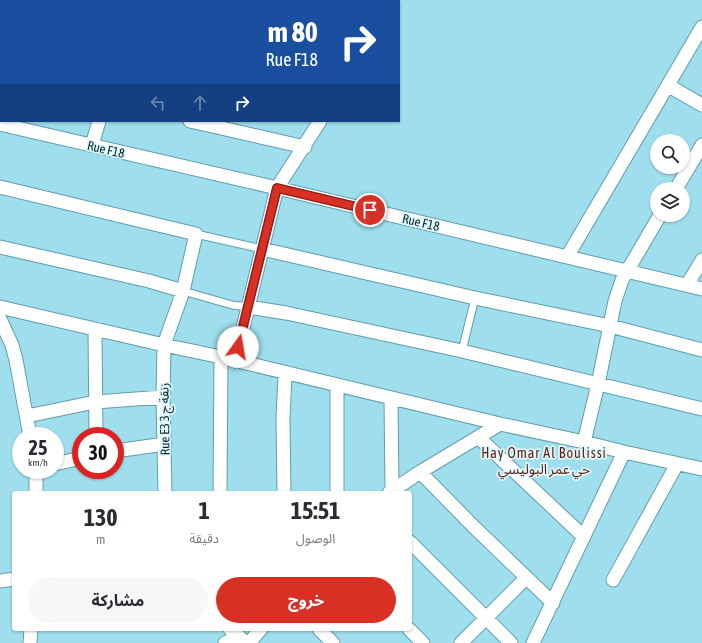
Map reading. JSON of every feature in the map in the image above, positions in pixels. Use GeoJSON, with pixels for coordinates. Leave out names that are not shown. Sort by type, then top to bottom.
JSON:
{"type":"FeatureCollection","features":[{"type":"Feature","properties":{"kind":"street"},"geometry":{"type":"LineString","coordinates":[[567,256],[702,28]]}},
{"type":"Feature","properties":{"kind":"street"},"geometry":{"type":"LineString","coordinates":[[669,86],[702,105]]}},
{"type":"Feature","properties":{"kind":"street"},"geometry":{"type":"LineString","coordinates":[[92,145],[99,122]]}},
{"type":"Feature","properties":{"kind":"street"},"geometry":{"type":"LineString","coordinates":[[194,122],[305,147]]}},
{"type":"Feature","properties":{"kind":"street"},"geometry":{"type":"LineString","coordinates":[[235,361],[277,188],[305,147],[319,122]]}},
{"type":"Feature","properties":{"kind":"street","name":"Rue F18"},"geometry":{"type":"LineString","coordinates":[[4,124],[188,169],[277,188],[702,289]]}},
{"type":"Feature","properties":{"kind":"street"},"geometry":{"type":"LineString","coordinates":[[680,182],[702,144]]}},
{"type":"Feature","properties":{"kind":"street"},"geometry":{"type":"LineString","coordinates":[[0,187],[196,234]]}},
{"type":"Feature","properties":{"kind":"street"},"geometry":{"type":"LineString","coordinates":[[584,442],[598,384],[615,301],[626,271],[656,222]]}},
{"type":"Feature","properties":{"kind":"street","name":"Rue E3 زنقة ج 3"},"geometry":{"type":"LineString","coordinates":[[165,491],[164,345],[183,291],[196,234]]}},
{"type":"Feature","properties":{"kind":"street"},"geometry":{"type":"LineString","coordinates":[[0,247],[148,281],[183,291]]}},
{"type":"Feature","properties":{"kind":"street"},"geometry":{"type":"LineString","coordinates":[[262,249],[475,298],[610,326],[702,350]]}},
{"type":"Feature","properties":{"kind":"street"},"geometry":{"type":"LineString","coordinates":[[687,285],[702,260]]}},
{"type":"Feature","properties":{"kind":"street"},"geometry":{"type":"LineString","coordinates":[[0,307],[221,357],[285,374],[702,470]]}},
{"type":"Feature","properties":{"kind":"street"},"geometry":{"type":"LineString","coordinates":[[248,307],[286,313],[462,351],[702,409]]}},
{"type":"Feature","properties":{"kind":"street"},"geometry":{"type":"LineString","coordinates":[[0,319],[3,332],[12,345],[16,360],[29,427]]}},
{"type":"Feature","properties":{"kind":"street"},"geometry":{"type":"LineString","coordinates":[[95,329],[96,427]]}},
{"type":"Feature","properties":{"kind":"street"},"geometry":{"type":"LineString","coordinates":[[220,491],[221,357]]}},
{"type":"Feature","properties":{"kind":"street"},"geometry":{"type":"LineString","coordinates":[[284,491],[283,419],[285,374]]}},
{"type":"Feature","properties":{"kind":"street"},"geometry":{"type":"LineString","coordinates":[[337,386],[337,491]]}},
{"type":"Feature","properties":{"kind":"street"},"geometry":{"type":"LineString","coordinates":[[27,416],[95,402],[164,397]]}},
{"type":"Feature","properties":{"kind":"street"},"geometry":{"type":"LineString","coordinates":[[391,398],[391,491]]}},
{"type":"Feature","properties":{"kind":"street"},"geometry":{"type":"LineString","coordinates":[[392,491],[420,472],[479,438],[500,424]]}},
{"type":"Feature","properties":{"kind":"street"},"geometry":{"type":"LineString","coordinates":[[479,438],[584,537]]}},
{"type":"Feature","properties":{"kind":"street"},"geometry":{"type":"LineString","coordinates":[[124,450],[165,444]]}},
{"type":"Feature","properties":{"kind":"street"},"geometry":{"type":"LineString","coordinates":[[533,643],[624,452]]}},
{"type":"Feature","properties":{"kind":"street"},"geometry":{"type":"LineString","coordinates":[[612,580],[676,464]]}},
{"type":"Feature","properties":{"kind":"street"},"geometry":{"type":"LineString","coordinates":[[420,472],[553,603]]}},
{"type":"Feature","properties":{"kind":"street"},"geometry":{"type":"LineString","coordinates":[[36,479],[36,491]]}},
{"type":"Feature","properties":{"kind":"street"},"geometry":{"type":"LineString","coordinates":[[412,544],[511,643]]}},
{"type":"Feature","properties":{"kind":"street"},"geometry":{"type":"LineString","coordinates":[[461,643],[526,578]]}},
{"type":"Feature","properties":{"kind":"street"},"geometry":{"type":"LineString","coordinates":[[0,581],[12,579]]}},
{"type":"Feature","properties":{"kind":"street"},"geometry":{"type":"LineString","coordinates":[[30,643],[31,631]]}},
{"type":"Feature","properties":{"kind":"street"},"geometry":{"type":"LineString","coordinates":[[225,643],[257,631]]}},
{"type":"Feature","properties":{"kind":"street"},"geometry":{"type":"LineString","coordinates":[[321,631],[333,643]]}},
{"type":"Feature","properties":{"kind":"street"},"geometry":{"type":"LineString","coordinates":[[412,631],[423,643]]}},
{"type":"Feature","properties":{"kind":"lane"},"geometry":{"type":"LineString","coordinates":[[196,234],[262,249]]}},
{"type":"Feature","properties":{"kind":"lane"},"geometry":{"type":"LineString","coordinates":[[183,291],[232,305],[248,307]]}},
{"type":"Feature","properties":{"kind":"lane"},"geometry":{"type":"LineString","coordinates":[[462,351],[475,298]]}},
{"type":"Feature","properties":{"kind":"district","name":"Hay Omar Al Boulissi حي عمر البوليسي"},"geometry":{"type":"Point","coordinates":[544,462]}},
{"type":"Feature","properties":{"kind":"route"},"geometry":{"type":"LineString","coordinates":[[238,347],[277,188],[370,210]]}}]}
